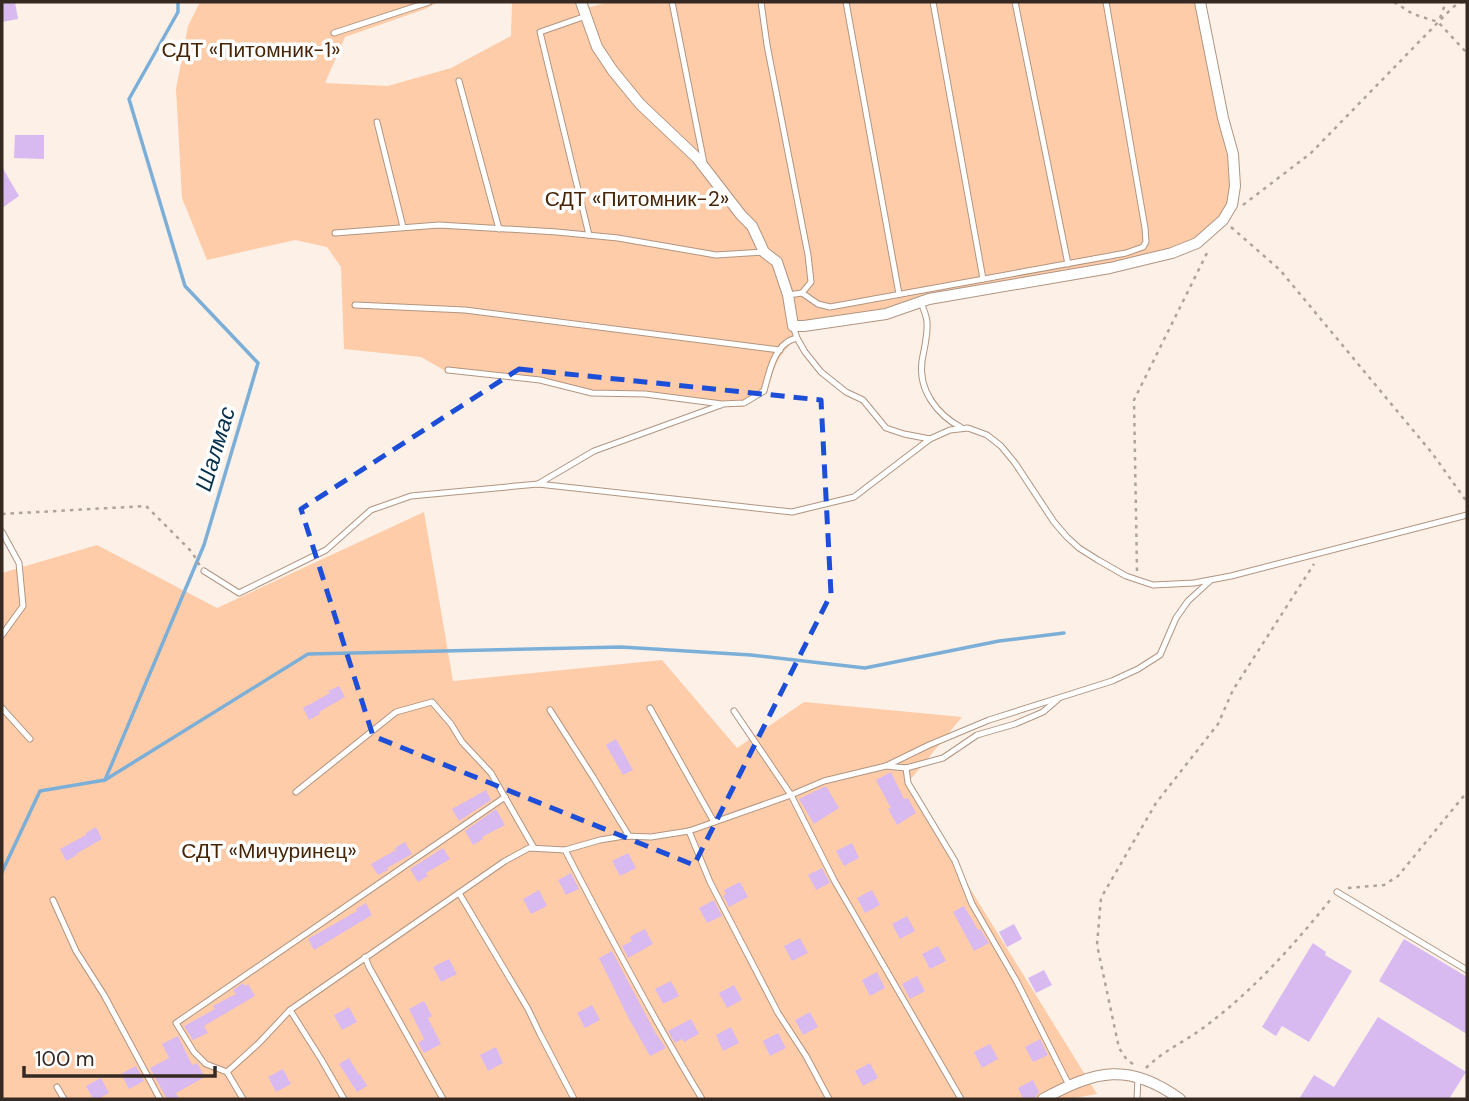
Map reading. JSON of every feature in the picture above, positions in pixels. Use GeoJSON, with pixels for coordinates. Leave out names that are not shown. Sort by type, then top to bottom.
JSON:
{"type":"FeatureCollection","features":[{"type":"Feature","properties":{"kind":"street"},"geometry":{"type":"LineString","coordinates":[[585,6],[597,47],[614,71],[640,104],[697,158],[752,226],[764,252],[776,262],[788,295],[793,326],[804,326],[886,314],[929,299],[1110,268],[1172,253],[1197,243],[1223,220],[1233,205],[1235,186],[1233,154],[1223,118],[1200,2]]}},
{"type":"Feature","properties":{"kind":"street"},"geometry":{"type":"LineString","coordinates":[[1043,1099],[1069,1085],[1099,1075],[1139,1071],[1180,1099]]}},
{"type":"Feature","properties":{"kind":"lane"},"geometry":{"type":"LineString","coordinates":[[334,33],[429,2]]}},
{"type":"Feature","properties":{"kind":"lane"},"geometry":{"type":"LineString","coordinates":[[673,2],[706,170]]}},
{"type":"Feature","properties":{"kind":"lane"},"geometry":{"type":"LineString","coordinates":[[761,2],[811,282],[802,293],[788,295]]}},
{"type":"Feature","properties":{"kind":"lane"},"geometry":{"type":"LineString","coordinates":[[846,2],[899,294]]}},
{"type":"Feature","properties":{"kind":"lane"},"geometry":{"type":"LineString","coordinates":[[933,2],[983,279]]}},
{"type":"Feature","properties":{"kind":"lane"},"geometry":{"type":"LineString","coordinates":[[1015,2],[1068,264]]}},
{"type":"Feature","properties":{"kind":"lane"},"geometry":{"type":"LineString","coordinates":[[802,293],[818,304],[830,307],[1126,253],[1143,247],[1146,243],[1105,2]]}},
{"type":"Feature","properties":{"kind":"lane"},"geometry":{"type":"LineString","coordinates":[[585,6],[540,32],[589,235]]}},
{"type":"Feature","properties":{"kind":"lane"},"geometry":{"type":"LineString","coordinates":[[458,81],[499,229]]}},
{"type":"Feature","properties":{"kind":"lane"},"geometry":{"type":"LineString","coordinates":[[377,121],[402,227]]}},
{"type":"Feature","properties":{"kind":"lane"},"geometry":{"type":"LineString","coordinates":[[335,233],[439,225],[618,238],[716,255],[764,252]]}},
{"type":"Feature","properties":{"kind":"lane"},"geometry":{"type":"LineString","coordinates":[[921,302],[928,325],[922,382],[928,397],[940,413],[963,429]]}},
{"type":"Feature","properties":{"kind":"lane"},"geometry":{"type":"LineString","coordinates":[[355,305],[464,310],[780,350]]}},
{"type":"Feature","properties":{"kind":"lane"},"geometry":{"type":"LineString","coordinates":[[793,326],[805,352],[821,372],[846,392],[863,400],[886,428],[930,439]]}},
{"type":"Feature","properties":{"kind":"lane"},"geometry":{"type":"LineString","coordinates":[[448,370],[540,380],[592,393],[645,394],[722,404],[744,403],[764,391],[770,368],[780,350],[786,342],[797,338]]}},
{"type":"Feature","properties":{"kind":"lane"},"geometry":{"type":"LineString","coordinates":[[538,484],[594,451],[722,404]]}},
{"type":"Feature","properties":{"kind":"lane"},"geometry":{"type":"LineString","coordinates":[[204,571],[239,593],[326,550],[371,510],[411,496],[538,484],[792,512],[853,497],[930,439],[950,430],[968,428],[987,435],[1001,446],[1054,522],[1079,548],[1126,576],[1153,584],[1194,583],[1231,576],[1467,515]]}},
{"type":"Feature","properties":{"kind":"lane"},"geometry":{"type":"LineString","coordinates":[[2,532],[19,563],[23,606],[2,635]]}},
{"type":"Feature","properties":{"kind":"lane"},"geometry":{"type":"LineString","coordinates":[[227,1072],[290,1010],[505,861],[530,848],[565,850],[600,840],[629,836],[651,837],[689,831],[824,781],[886,766],[979,723],[1112,681],[1160,655],[1176,618],[1188,601],[1210,580]]}},
{"type":"Feature","properties":{"kind":"lane"},"geometry":{"type":"LineString","coordinates":[[886,766],[906,768],[943,758],[977,734],[1015,724],[1043,712],[1060,697]]}},
{"type":"Feature","properties":{"kind":"lane"},"geometry":{"type":"LineString","coordinates":[[296,792],[397,712],[432,702],[462,742],[491,773],[534,848]]}},
{"type":"Feature","properties":{"kind":"lane"},"geometry":{"type":"LineString","coordinates":[[2,708],[30,739]]}},
{"type":"Feature","properties":{"kind":"lane"},"geometry":{"type":"LineString","coordinates":[[650,708],[714,822]]}},
{"type":"Feature","properties":{"kind":"lane"},"geometry":{"type":"LineString","coordinates":[[550,710],[629,836]]}},
{"type":"Feature","properties":{"kind":"lane"},"geometry":{"type":"LineString","coordinates":[[734,711],[791,795],[834,880],[961,1099]]}},
{"type":"Feature","properties":{"kind":"lane"},"geometry":{"type":"LineString","coordinates":[[906,768],[908,783],[955,861],[972,904],[1017,982],[1069,1085]]}},
{"type":"Feature","properties":{"kind":"lane"},"geometry":{"type":"LineString","coordinates":[[243,1099],[227,1072],[206,1064],[194,1052],[176,1023],[505,797]]}},
{"type":"Feature","properties":{"kind":"lane"},"geometry":{"type":"LineString","coordinates":[[689,831],[710,882],[778,1013],[806,1056],[829,1099]]}},
{"type":"Feature","properties":{"kind":"lane"},"geometry":{"type":"LineString","coordinates":[[565,850],[650,1012],[702,1099]]}},
{"type":"Feature","properties":{"kind":"lane"},"geometry":{"type":"LineString","coordinates":[[1336,892],[1467,970]]}},
{"type":"Feature","properties":{"kind":"lane"},"geometry":{"type":"LineString","coordinates":[[459,893],[528,1009],[574,1099]]}},
{"type":"Feature","properties":{"kind":"lane"},"geometry":{"type":"LineString","coordinates":[[53,900],[76,951],[104,995],[160,1099]]}},
{"type":"Feature","properties":{"kind":"lane"},"geometry":{"type":"LineString","coordinates":[[365,957],[443,1099]]}},
{"type":"Feature","properties":{"kind":"lane"},"geometry":{"type":"LineString","coordinates":[[290,1010],[344,1099]]}},
{"type":"Feature","properties":{"kind":"lane"},"geometry":{"type":"LineString","coordinates":[[1137,1099],[1139,1071]]}},
{"type":"Feature","properties":{"kind":"lane"},"geometry":{"type":"LineString","coordinates":[[57,1087],[64,1099]]}},
{"type":"Feature","properties":{"kind":"path"},"geometry":{"type":"LineString","coordinates":[[1394,2],[1413,14],[1438,22],[1467,53]]}},
{"type":"Feature","properties":{"kind":"path"},"geometry":{"type":"LineString","coordinates":[[1438,22],[1446,2]]}},
{"type":"Feature","properties":{"kind":"path"},"geometry":{"type":"LineString","coordinates":[[1466,2],[1452,8],[1311,153],[1223,220],[1280,270],[1432,453],[1467,502]]}},
{"type":"Feature","properties":{"kind":"path"},"geometry":{"type":"LineString","coordinates":[[1137,579],[1134,400],[1212,244]]}},
{"type":"Feature","properties":{"kind":"path"},"geometry":{"type":"LineString","coordinates":[[2,514],[146,506],[192,552],[204,571]]}},
{"type":"Feature","properties":{"kind":"path"},"geometry":{"type":"LineString","coordinates":[[1321,552],[1233,690],[1218,724],[1156,803],[1101,898],[1097,946],[1119,1048],[1139,1071],[1158,1055],[1202,1029],[1258,982],[1336,892],[1384,885],[1398,876],[1467,792]]}},
{"type":"Feature","properties":{"kind":"highlighted area"},"geometry":{"type":"Polygon","coordinates":[[[519,369],[821,400],[831,594],[694,865],[373,736],[301,509],[519,369]]]}},
{"type":"Feature","properties":{"kind":"green space","name":"СДТ «Питомник-2»"},"geometry":{"type":"Polygon","coordinates":[[[200,2],[439,2],[345,37],[325,83],[388,86],[451,68],[511,36],[512,2],[587,2],[590,7],[609,2],[1198,2],[1229,155],[1232,189],[1224,216],[1196,240],[1170,251],[885,311],[791,325],[796,340],[780,357],[767,392],[743,407],[644,396],[589,395],[543,382],[449,373],[421,357],[344,349],[341,267],[327,247],[295,240],[207,260],[182,198],[176,89],[188,26],[200,2]]]}},
{"type":"Feature","properties":{"kind":"green space","name":"СДТ «Мичуринец»"},"geometry":{"type":"Polygon","coordinates":[[[424,512],[453,681],[662,660],[737,748],[804,702],[962,717],[906,785],[1097,1094],[1068,1099],[2,1099],[2,573],[97,545],[217,608],[424,512]]]}},
{"type":"Feature","properties":{"kind":"building"},"geometry":{"type":"Polygon","coordinates":[[[2,2],[15,2],[18,19],[2,22],[2,2]]]}},
{"type":"Feature","properties":{"kind":"building"},"geometry":{"type":"Polygon","coordinates":[[[15,135],[44,135],[44,159],[14,158],[15,135]]]}},
{"type":"Feature","properties":{"kind":"building"},"geometry":{"type":"Polygon","coordinates":[[[2,167],[19,196],[2,208],[2,167]]]}},
{"type":"Feature","properties":{"kind":"building"},"geometry":{"type":"Polygon","coordinates":[[[339,686],[345,697],[309,720],[303,708],[339,686]]]}},
{"type":"Feature","properties":{"kind":"building"},"geometry":{"type":"Polygon","coordinates":[[[616,739],[633,770],[623,775],[606,745],[616,739]]]}},
{"type":"Feature","properties":{"kind":"building"},"geometry":{"type":"Polygon","coordinates":[[[891,772],[904,799],[908,798],[916,813],[897,825],[876,780],[891,772]]]}},
{"type":"Feature","properties":{"kind":"building"},"geometry":{"type":"Polygon","coordinates":[[[826,786],[839,808],[814,824],[799,799],[826,786]]]}},
{"type":"Feature","properties":{"kind":"building"},"geometry":{"type":"Polygon","coordinates":[[[486,790],[491,800],[459,821],[452,809],[486,790]]]}},
{"type":"Feature","properties":{"kind":"building"},"geometry":{"type":"Polygon","coordinates":[[[496,809],[505,825],[473,845],[465,831],[496,809]]]}},
{"type":"Feature","properties":{"kind":"building"},"geometry":{"type":"Polygon","coordinates":[[[96,827],[102,839],[66,861],[60,849],[96,827]]]}},
{"type":"Feature","properties":{"kind":"building"},"geometry":{"type":"Polygon","coordinates":[[[405,842],[412,854],[378,875],[371,864],[405,842]]]}},
{"type":"Feature","properties":{"kind":"building"},"geometry":{"type":"Polygon","coordinates":[[[852,843],[859,858],[844,866],[836,851],[852,843]]]}},
{"type":"Feature","properties":{"kind":"building"},"geometry":{"type":"Polygon","coordinates":[[[443,848],[450,859],[426,873],[428,876],[418,882],[410,869],[443,848]]]}},
{"type":"Feature","properties":{"kind":"building"},"geometry":{"type":"Polygon","coordinates":[[[628,853],[636,868],[620,876],[612,861],[628,853]]]}},
{"type":"Feature","properties":{"kind":"building"},"geometry":{"type":"Polygon","coordinates":[[[822,868],[830,883],[816,890],[808,875],[822,868]]]}},
{"type":"Feature","properties":{"kind":"building"},"geometry":{"type":"Polygon","coordinates":[[[571,873],[579,889],[566,895],[558,880],[571,873]]]}},
{"type":"Feature","properties":{"kind":"building"},"geometry":{"type":"Polygon","coordinates":[[[740,882],[748,897],[729,907],[723,896],[726,894],[724,890],[740,882]]]}},
{"type":"Feature","properties":{"kind":"building"},"geometry":{"type":"Polygon","coordinates":[[[539,890],[547,906],[531,914],[523,899],[539,890]]]}},
{"type":"Feature","properties":{"kind":"building"},"geometry":{"type":"Polygon","coordinates":[[[872,890],[880,905],[865,913],[857,898],[872,890]]]}},
{"type":"Feature","properties":{"kind":"building"},"geometry":{"type":"Polygon","coordinates":[[[714,900],[722,916],[707,923],[699,908],[714,900]]]}},
{"type":"Feature","properties":{"kind":"building"},"geometry":{"type":"Polygon","coordinates":[[[366,903],[372,915],[314,950],[308,939],[366,903]]]}},
{"type":"Feature","properties":{"kind":"building"},"geometry":{"type":"Polygon","coordinates":[[[964,906],[989,943],[974,951],[953,912],[964,906]]]}},
{"type":"Feature","properties":{"kind":"building"},"geometry":{"type":"Polygon","coordinates":[[[907,916],[915,931],[900,939],[892,924],[907,916]]]}},
{"type":"Feature","properties":{"kind":"building"},"geometry":{"type":"Polygon","coordinates":[[[1014,924],[1022,939],[1007,947],[999,932],[1014,924]]]}},
{"type":"Feature","properties":{"kind":"building"},"geometry":{"type":"Polygon","coordinates":[[[645,929],[653,944],[628,958],[622,946],[632,941],[630,937],[645,929]]]}},
{"type":"Feature","properties":{"kind":"building"},"geometry":{"type":"Polygon","coordinates":[[[800,938],[808,953],[792,961],[784,946],[800,938]]]}},
{"type":"Feature","properties":{"kind":"building"},"geometry":{"type":"Polygon","coordinates":[[[1404,939],[1467,977],[1467,1034],[1379,981],[1404,939]]]}},
{"type":"Feature","properties":{"kind":"building"},"geometry":{"type":"Polygon","coordinates":[[[1313,943],[1326,952],[1325,955],[1352,971],[1309,1042],[1282,1026],[1276,1036],[1262,1027],[1313,943]]]}},
{"type":"Feature","properties":{"kind":"building"},"geometry":{"type":"Polygon","coordinates":[[[938,946],[946,961],[930,969],[922,954],[938,946]]]}},
{"type":"Feature","properties":{"kind":"building"},"geometry":{"type":"Polygon","coordinates":[[[612,951],[666,1048],[650,1056],[599,958],[612,951]]]}},
{"type":"Feature","properties":{"kind":"building"},"geometry":{"type":"Polygon","coordinates":[[[449,959],[457,974],[441,982],[433,967],[449,959]]]}},
{"type":"Feature","properties":{"kind":"building"},"geometry":{"type":"Polygon","coordinates":[[[1044,970],[1052,985],[1036,993],[1028,978],[1044,970]]]}},
{"type":"Feature","properties":{"kind":"building"},"geometry":{"type":"Polygon","coordinates":[[[877,972],[885,988],[870,996],[862,980],[877,972]]]}},
{"type":"Feature","properties":{"kind":"building"},"geometry":{"type":"Polygon","coordinates":[[[917,976],[925,991],[910,999],[902,984],[917,976]]]}},
{"type":"Feature","properties":{"kind":"building"},"geometry":{"type":"Polygon","coordinates":[[[671,981],[679,996],[663,1004],[655,989],[671,981]]]}},
{"type":"Feature","properties":{"kind":"building"},"geometry":{"type":"Polygon","coordinates":[[[243,983],[245,986],[248,984],[255,996],[204,1026],[208,1033],[193,1040],[184,1026],[236,994],[233,990],[243,983]]]}},
{"type":"Feature","properties":{"kind":"building"},"geometry":{"type":"Polygon","coordinates":[[[734,985],[742,1000],[727,1008],[719,993],[734,985]]]}},
{"type":"Feature","properties":{"kind":"building"},"geometry":{"type":"Polygon","coordinates":[[[424,1001],[432,1016],[428,1018],[441,1044],[424,1053],[418,1043],[424,1039],[409,1009],[424,1001]]]}},
{"type":"Feature","properties":{"kind":"building"},"geometry":{"type":"Polygon","coordinates":[[[592,1005],[600,1020],[585,1028],[577,1013],[592,1005]]]}},
{"type":"Feature","properties":{"kind":"building"},"geometry":{"type":"Polygon","coordinates":[[[349,1007],[357,1022],[342,1030],[334,1015],[349,1007]]]}},
{"type":"Feature","properties":{"kind":"building"},"geometry":{"type":"Polygon","coordinates":[[[810,1012],[818,1027],[803,1035],[795,1020],[810,1012]]]}},
{"type":"Feature","properties":{"kind":"building"},"geometry":{"type":"Polygon","coordinates":[[[1378,1017],[1466,1072],[1449,1099],[1299,1099],[1314,1075],[1334,1087],[1378,1017]]]}},
{"type":"Feature","properties":{"kind":"building"},"geometry":{"type":"Polygon","coordinates":[[[691,1019],[699,1034],[684,1042],[682,1039],[675,1043],[668,1031],[691,1019]]]}},
{"type":"Feature","properties":{"kind":"building"},"geometry":{"type":"Polygon","coordinates":[[[731,1027],[739,1043],[723,1051],[716,1035],[731,1027]]]}},
{"type":"Feature","properties":{"kind":"building"},"geometry":{"type":"Polygon","coordinates":[[[778,1033],[786,1048],[770,1056],[763,1041],[778,1033]]]}},
{"type":"Feature","properties":{"kind":"building"},"geometry":{"type":"Polygon","coordinates":[[[178,1036],[192,1065],[197,1063],[205,1077],[176,1093],[179,1099],[167,1099],[150,1068],[169,1058],[162,1044],[178,1036]]]}},
{"type":"Feature","properties":{"kind":"building"},"geometry":{"type":"Polygon","coordinates":[[[1040,1039],[1048,1055],[1033,1062],[1025,1047],[1040,1039]]]}},
{"type":"Feature","properties":{"kind":"building"},"geometry":{"type":"Polygon","coordinates":[[[990,1044],[998,1059],[982,1068],[974,1052],[990,1044]]]}},
{"type":"Feature","properties":{"kind":"building"},"geometry":{"type":"Polygon","coordinates":[[[496,1047],[503,1063],[488,1071],[480,1055],[496,1047]]]}},
{"type":"Feature","properties":{"kind":"building"},"geometry":{"type":"Polygon","coordinates":[[[349,1058],[367,1086],[357,1092],[339,1064],[349,1058]]]}},
{"type":"Feature","properties":{"kind":"building"},"geometry":{"type":"Polygon","coordinates":[[[870,1063],[878,1078],[863,1086],[855,1071],[870,1063]]]}},
{"type":"Feature","properties":{"kind":"building"},"geometry":{"type":"Polygon","coordinates":[[[136,1066],[144,1081],[129,1089],[121,1074],[136,1066]]]}},
{"type":"Feature","properties":{"kind":"building"},"geometry":{"type":"Polygon","coordinates":[[[283,1069],[291,1084],[276,1092],[268,1077],[283,1069]]]}},
{"type":"Feature","properties":{"kind":"building"},"geometry":{"type":"Polygon","coordinates":[[[101,1078],[109,1093],[93,1099],[86,1086],[101,1078]]]}},
{"type":"Feature","properties":{"kind":"building"},"geometry":{"type":"Polygon","coordinates":[[[1033,1080],[1039,1092],[1034,1099],[1023,1099],[1018,1088],[1033,1080]]]}},
{"type":"Feature","properties":{"kind":"waterway","name":"Шалмас"},"geometry":{"type":"LineString","coordinates":[[2,872],[40,791],[105,780],[204,545],[258,363],[185,286],[129,99],[178,12],[178,2]]}},
{"type":"Feature","properties":{"kind":"waterway"},"geometry":{"type":"LineString","coordinates":[[105,780],[308,654],[621,647],[751,655],[865,668],[999,641],[1064,633]]}},
{"type":"Feature","properties":{"kind":"park label","name":"СДТ «Питомник-1»"},"geometry":{"type":"Point","coordinates":[251,50]}}]}
